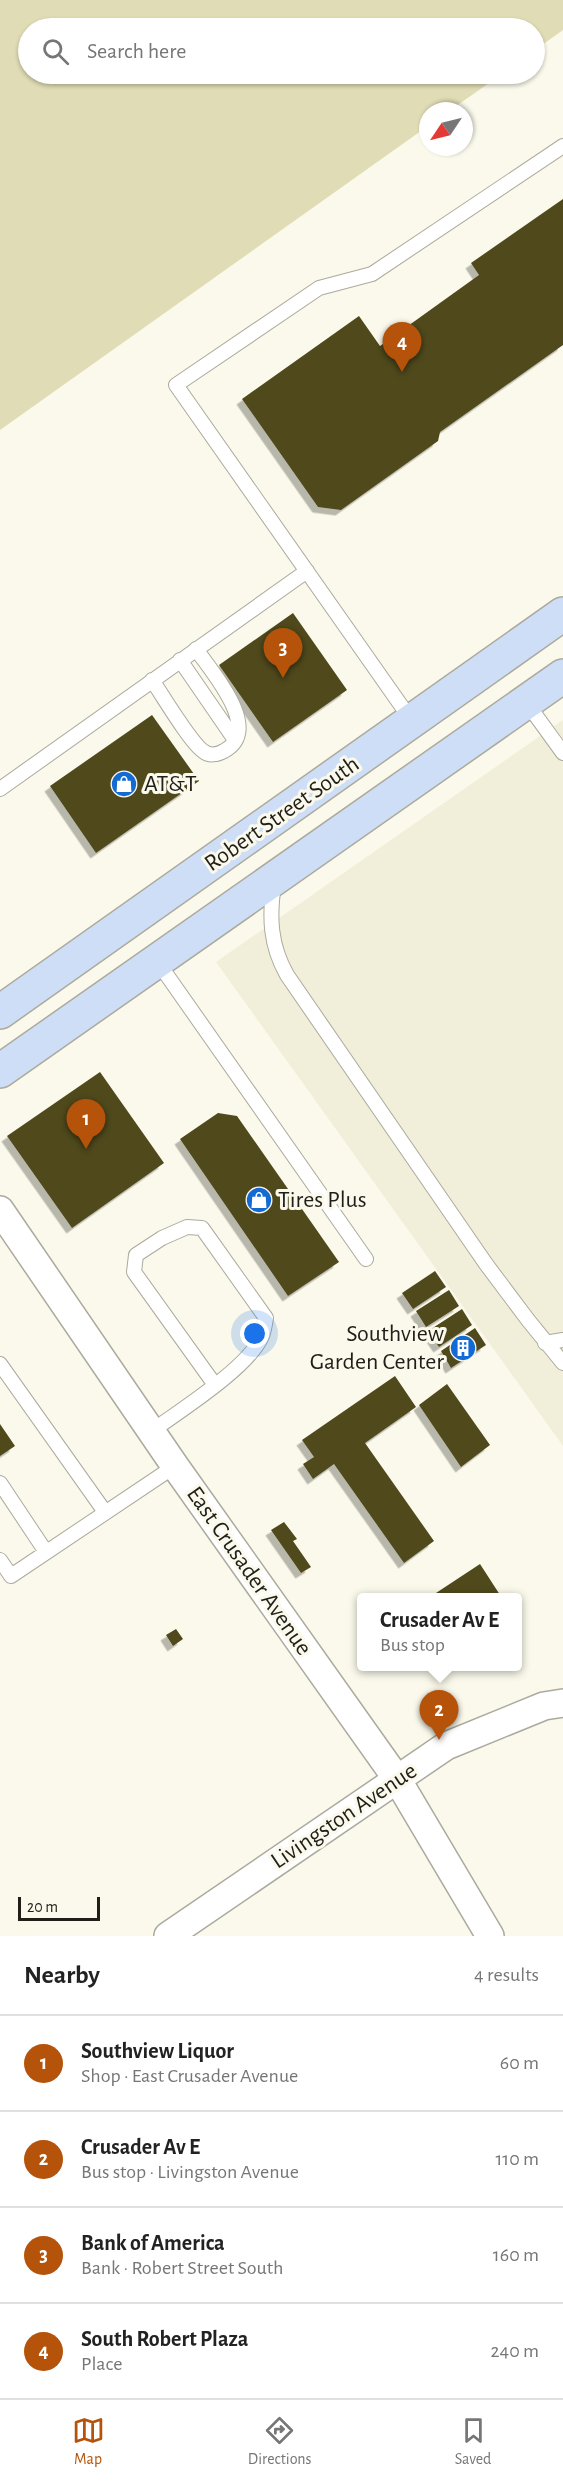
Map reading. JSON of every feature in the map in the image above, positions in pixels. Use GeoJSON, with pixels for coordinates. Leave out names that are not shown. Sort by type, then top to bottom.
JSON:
{"type":"FeatureCollection","features":[{"type":"Feature","properties":{"kind":"main road","name":"Robert Street South"},"geometry":{"type":"LineString","coordinates":[[0,1012],[563,614]]}},
{"type":"Feature","properties":{"kind":"main road"},"geometry":{"type":"LineString","coordinates":[[526,702],[524,671],[528,650],[536,633]]}},
{"type":"Feature","properties":{"kind":"main road","name":"Robert Street South"},"geometry":{"type":"LineString","coordinates":[[0,1071],[563,676]]}},
{"type":"Feature","properties":{"kind":"main road"},"geometry":{"type":"LineString","coordinates":[[404,788],[416,744],[412,722]]}},
{"type":"Feature","properties":{"kind":"street","name":"East Crusader Avenue"},"geometry":{"type":"LineString","coordinates":[[0,1210],[175,1466],[397,1779],[490,1936]]}},
{"type":"Feature","properties":{"kind":"street","name":"Livingston Avenue"},"geometry":{"type":"LineString","coordinates":[[168,1936],[446,1746],[544,1706],[563,1703]]}},
{"type":"Feature","properties":{"kind":"lane"},"geometry":{"type":"LineString","coordinates":[[412,722],[176,385],[319,288],[372,274],[563,146]]}},
{"type":"Feature","properties":{"kind":"lane"},"geometry":{"type":"LineString","coordinates":[[0,789],[306,571]]}},
{"type":"Feature","properties":{"kind":"lane"},"geometry":{"type":"LineString","coordinates":[[152,680],[201,751],[215,755],[227,750],[235,740],[239,725],[236,709],[196,649]]}},
{"type":"Feature","properties":{"kind":"lane"},"geometry":{"type":"LineString","coordinates":[[180,660],[235,740]]}},
{"type":"Feature","properties":{"kind":"lane"},"geometry":{"type":"LineString","coordinates":[[526,702],[563,753]]}},
{"type":"Feature","properties":{"kind":"lane"},"geometry":{"type":"LineString","coordinates":[[274,879],[271,902],[272,937],[279,962],[386,1121],[545,1343],[563,1363]]}},
{"type":"Feature","properties":{"kind":"lane"},"geometry":{"type":"LineString","coordinates":[[157,961],[366,1259]]}},
{"type":"Feature","properties":{"kind":"lane"},"geometry":{"type":"LineString","coordinates":[[152,1431],[215,1385],[237,1368],[262,1337],[266,1318],[202,1228],[187,1227],[162,1238],[136,1255],[134,1272],[215,1385]]}},
{"type":"Feature","properties":{"kind":"lane"},"geometry":{"type":"LineString","coordinates":[[545,1343],[563,1340]]}},
{"type":"Feature","properties":{"kind":"lane"},"geometry":{"type":"LineString","coordinates":[[0,1364],[105,1512]]}},
{"type":"Feature","properties":{"kind":"lane"},"geometry":{"type":"LineString","coordinates":[[0,1560],[11,1576],[175,1466]]}},
{"type":"Feature","properties":{"kind":"lane"},"geometry":{"type":"LineString","coordinates":[[0,1483],[46,1552]]}},
{"type":"Feature","properties":{"kind":"shaded area"},"geometry":{"type":"Polygon","coordinates":[[[0,0],[563,0],[563,30],[545,43],[545,18],[18,18],[18,84],[488,84],[462,102],[419,102],[419,132],[0,430],[0,0]]]}},
{"type":"Feature","properties":{"kind":"shaded area"},"geometry":{"type":"Polygon","coordinates":[[[563,720],[563,1446],[216,962],[563,720]]]}},
{"type":"Feature","properties":{"kind":"building"},"geometry":{"type":"Polygon","coordinates":[[[563,199],[563,345],[440,432],[438,441],[341,510],[318,507],[242,399],[359,316],[380,346],[479,275],[471,263],[563,199]]]}},
{"type":"Feature","properties":{"kind":"building"},"geometry":{"type":"Polygon","coordinates":[[[293,613],[347,690],[273,742],[219,665],[293,613]]]}},
{"type":"Feature","properties":{"kind":"building","name":"AT&T"},"geometry":{"type":"Polygon","coordinates":[[[152,715],[199,781],[96,853],[50,786],[152,715]]]}},
{"type":"Feature","properties":{"kind":"building"},"geometry":{"type":"Polygon","coordinates":[[[100,1072],[164,1163],[72,1228],[7,1136],[100,1072]]]}},
{"type":"Feature","properties":{"kind":"building","name":"Tires Plus"},"geometry":{"type":"Polygon","coordinates":[[[218,1113],[237,1116],[339,1262],[288,1296],[180,1139],[218,1113]]]}},
{"type":"Feature","properties":{"kind":"building"},"geometry":{"type":"Polygon","coordinates":[[[435,1271],[446,1287],[413,1309],[402,1293],[435,1271]]]}},
{"type":"Feature","properties":{"kind":"building"},"geometry":{"type":"Polygon","coordinates":[[[449,1290],[459,1306],[426,1327],[416,1311],[449,1290]]]}},
{"type":"Feature","properties":{"kind":"building"},"geometry":{"type":"Polygon","coordinates":[[[462,1309],[472,1325],[439,1347],[428,1331],[462,1309]]]}},
{"type":"Feature","properties":{"kind":"building","name":"Southview Garden Center"},"geometry":{"type":"Polygon","coordinates":[[[475,1328],[486,1345],[451,1368],[441,1351],[475,1328]]]}},
{"type":"Feature","properties":{"kind":"building"},"geometry":{"type":"Polygon","coordinates":[[[395,1376],[416,1407],[365,1443],[434,1541],[404,1563],[334,1464],[313,1479],[303,1464],[314,1457],[302,1440],[395,1376]]]}},
{"type":"Feature","properties":{"kind":"building"},"geometry":{"type":"Polygon","coordinates":[[[447,1384],[490,1445],[461,1467],[419,1405],[447,1384]]]}},
{"type":"Feature","properties":{"kind":"building"},"geometry":{"type":"Polygon","coordinates":[[[0,1424],[15,1446],[0,1456],[0,1424]]]}},
{"type":"Feature","properties":{"kind":"building"},"geometry":{"type":"Polygon","coordinates":[[[284,1522],[297,1539],[293,1541],[311,1567],[301,1573],[271,1530],[284,1522]]]}},
{"type":"Feature","properties":{"kind":"building"},"geometry":{"type":"Polygon","coordinates":[[[480,1564],[499,1593],[436,1593],[480,1564]]]}},
{"type":"Feature","properties":{"kind":"building"},"geometry":{"type":"Polygon","coordinates":[[[176,1629],[183,1639],[173,1646],[166,1635],[176,1629]]]}},
{"type":"Feature","properties":{"kind":"place","name":"South Robert Plaza"},"geometry":{"type":"Point","coordinates":[402,372]}},
{"type":"Feature","properties":{"kind":"place","name":"Bank of America"},"geometry":{"type":"Point","coordinates":[283,678]}},
{"type":"Feature","properties":{"kind":"place","name":"AT&T"},"geometry":{"type":"Point","coordinates":[124,784]}},
{"type":"Feature","properties":{"kind":"place","name":"Southview Liquor"},"geometry":{"type":"Point","coordinates":[86,1149]}},
{"type":"Feature","properties":{"kind":"place","name":"Tires Plus"},"geometry":{"type":"Point","coordinates":[259,1200]}},
{"type":"Feature","properties":{"kind":"place","name":"Southview Garden Center"},"geometry":{"type":"Point","coordinates":[463,1348]}},
{"type":"Feature","properties":{"kind":"place","name":"Crusader Av E"},"geometry":{"type":"Point","coordinates":[439,1740]}}]}
